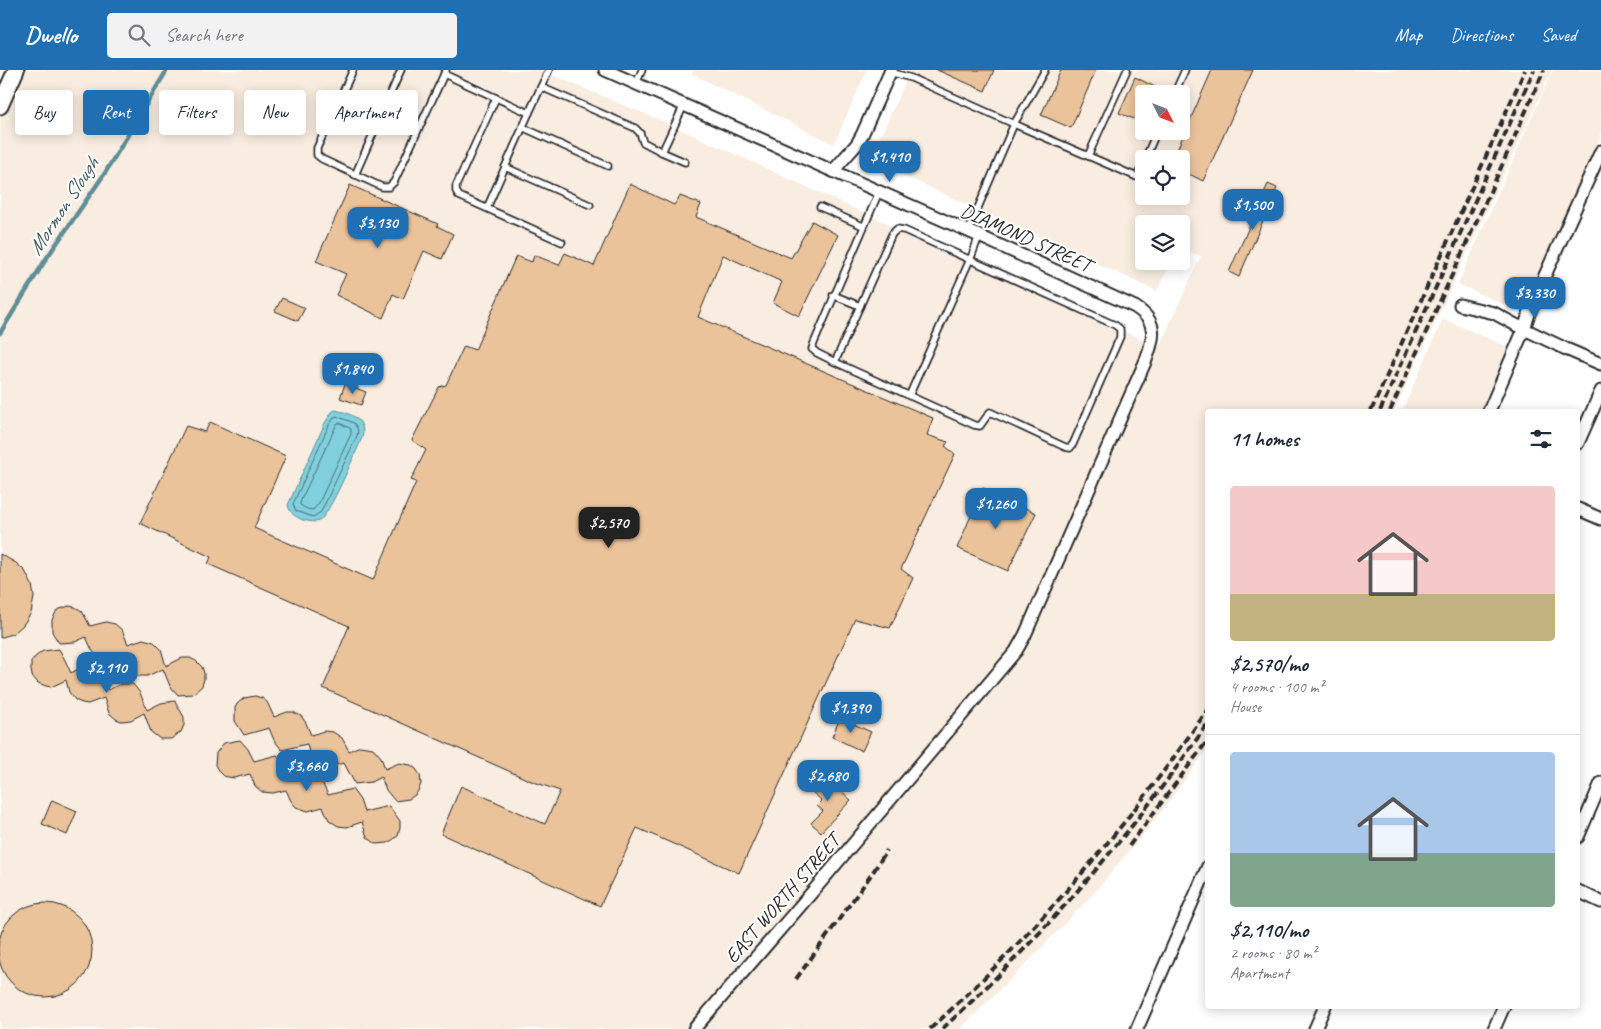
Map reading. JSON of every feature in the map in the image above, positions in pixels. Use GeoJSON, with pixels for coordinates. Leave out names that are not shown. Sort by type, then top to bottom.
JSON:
{"type":"FeatureCollection","features":[{"type":"Feature","properties":{"kind":"main road"},"geometry":{"type":"LineString","coordinates":[[0,106],[16,70]]}},
{"type":"Feature","properties":{"kind":"street","name":"DIAMOND STREET"},"geometry":{"type":"LineString","coordinates":[[605,70],[1135,306],[1143,312],[1151,324]]}},
{"type":"Feature","properties":{"kind":"street"},"geometry":{"type":"LineString","coordinates":[[833,171],[859,140],[891,71]]}},
{"type":"Feature","properties":{"kind":"street"},"geometry":{"type":"LineString","coordinates":[[1490,409],[1524,329],[1533,302],[1601,150]]}},
{"type":"Feature","properties":{"kind":"street"},"geometry":{"type":"LineString","coordinates":[[1460,305],[1494,312],[1524,329],[1601,364]]}},
{"type":"Feature","properties":{"kind":"street","name":"EAST WORTH STREET"},"geometry":{"type":"LineString","coordinates":[[694,1029],[1016,651],[1025,635],[1146,360],[1154,333],[1151,324]]}},
{"type":"Feature","properties":{"kind":"street"},"geometry":{"type":"LineString","coordinates":[[1580,439],[1601,391]]}},
{"type":"Feature","properties":{"kind":"street"},"geometry":{"type":"LineString","coordinates":[[1580,510],[1601,520]]}},
{"type":"Feature","properties":{"kind":"street"},"geometry":{"type":"LineString","coordinates":[[1580,832],[1601,783]]}},
{"type":"Feature","properties":{"kind":"street"},"geometry":{"type":"LineString","coordinates":[[1137,1029],[1205,873]]}},
{"type":"Feature","properties":{"kind":"street"},"geometry":{"type":"LineString","coordinates":[[1580,892],[1601,902]]}},
{"type":"Feature","properties":{"kind":"street"},"geometry":{"type":"LineString","coordinates":[[1315,1029],[1324,1009]]}},
{"type":"Feature","properties":{"kind":"street"},"geometry":{"type":"LineString","coordinates":[[1494,1029],[1503,1009]]}},
{"type":"Feature","properties":{"kind":"lane"},"geometry":{"type":"LineString","coordinates":[[353,70],[317,148],[317,155],[382,187],[389,187],[394,182],[445,72],[529,113]]}},
{"type":"Feature","properties":{"kind":"lane"},"geometry":{"type":"LineString","coordinates":[[355,175],[400,70]]}},
{"type":"Feature","properties":{"kind":"lane"},"geometry":{"type":"LineString","coordinates":[[486,208],[549,70]]}},
{"type":"Feature","properties":{"kind":"lane"},"geometry":{"type":"LineString","coordinates":[[636,84],[642,70]]}},
{"type":"Feature","properties":{"kind":"lane"},"geometry":{"type":"LineString","coordinates":[[968,231],[1014,124],[1045,70]]}},
{"type":"Feature","properties":{"kind":"lane"},"geometry":{"type":"LineString","coordinates":[[1088,156],[1127,70]]}},
{"type":"Feature","properties":{"kind":"lane"},"geometry":{"type":"LineString","coordinates":[[1178,85],[1185,70]]}},
{"type":"Feature","properties":{"kind":"lane"},"geometry":{"type":"LineString","coordinates":[[891,71],[1135,176]]}},
{"type":"Feature","properties":{"kind":"lane"},"geometry":{"type":"LineString","coordinates":[[542,87],[635,128],[643,142],[685,162]]}},
{"type":"Feature","properties":{"kind":"lane"},"geometry":{"type":"LineString","coordinates":[[496,98],[456,186],[456,191],[459,196],[562,242]]}},
{"type":"Feature","properties":{"kind":"lane"},"geometry":{"type":"LineString","coordinates":[[662,152],[684,105]]}},
{"type":"Feature","properties":{"kind":"lane"},"geometry":{"type":"LineString","coordinates":[[522,127],[608,166]]}},
{"type":"Feature","properties":{"kind":"lane"},"geometry":{"type":"LineString","coordinates":[[505,167],[590,204]]}},
{"type":"Feature","properties":{"kind":"lane"},"geometry":{"type":"LineString","coordinates":[[835,362],[892,234],[897,229],[904,230],[970,259],[1115,325],[1120,329],[1120,337],[1070,448],[990,412],[980,426],[974,425],[817,354],[812,349],[814,342],[878,192]]}},
{"type":"Feature","properties":{"kind":"lane"},"geometry":{"type":"LineString","coordinates":[[820,207],[863,226]]}},
{"type":"Feature","properties":{"kind":"lane"},"geometry":{"type":"LineString","coordinates":[[909,396],[979,236]]}},
{"type":"Feature","properties":{"kind":"lane"},"geometry":{"type":"LineString","coordinates":[[833,295],[860,306]]}},
{"type":"Feature","properties":{"kind":"shaded area"},"geometry":{"type":"Polygon","coordinates":[[[18,70],[540,70],[662,121],[1159,347],[1201,256],[1190,252],[1190,215],[1135,215],[1135,270],[1167,270],[1157,291],[878,164],[873,152],[911,70],[1552,70],[1395,409],[1205,409],[1205,753],[1159,815],[1095,892],[960,1029],[0,1029],[0,110],[18,70]]]}},
{"type":"Feature","properties":{"kind":"shaded area"},"geometry":{"type":"Polygon","coordinates":[[[694,70],[867,70],[834,144],[692,74],[694,70]]]}},
{"type":"Feature","properties":{"kind":"shaded area"},"geometry":{"type":"Polygon","coordinates":[[[1553,70],[1597,70],[1601,72],[1601,135],[1523,313],[1458,284],[1553,70]]]}},
{"type":"Feature","properties":{"kind":"shaded area"},"geometry":{"type":"Polygon","coordinates":[[[1443,319],[1508,347],[1481,409],[1403,409],[1443,319]]]}},
{"type":"Feature","properties":{"kind":"water"},"geometry":{"type":"Polygon","coordinates":[[[335,410],[352,415],[360,422],[363,432],[362,438],[336,496],[324,516],[317,522],[303,520],[293,514],[288,505],[325,423],[335,410]]]}},
{"type":"Feature","properties":{"kind":"building"},"geometry":{"type":"Polygon","coordinates":[[[937,70],[994,70],[985,91],[937,70]]]}},
{"type":"Feature","properties":{"kind":"building"},"geometry":{"type":"Polygon","coordinates":[[[1061,70],[1096,70],[1071,128],[1041,115],[1061,70]]]}},
{"type":"Feature","properties":{"kind":"building"},"geometry":{"type":"Polygon","coordinates":[[[1212,70],[1253,70],[1203,181],[1190,174],[1190,150],[1177,150],[1181,140],[1190,140],[1190,120],[1212,70]]]}},
{"type":"Feature","properties":{"kind":"building"},"geometry":{"type":"Polygon","coordinates":[[[1135,77],[1151,85],[1135,85],[1135,119],[1119,113],[1135,77]]]}},
{"type":"Feature","properties":{"kind":"building"},"geometry":{"type":"Polygon","coordinates":[[[630,184],[674,205],[680,196],[701,204],[696,217],[791,258],[812,221],[838,235],[799,316],[773,303],[782,282],[723,255],[698,317],[933,418],[927,435],[948,442],[945,446],[955,454],[901,569],[913,578],[890,628],[855,619],[739,873],[637,828],[600,906],[441,834],[461,786],[545,824],[560,791],[531,781],[323,688],[349,626],[208,564],[211,557],[140,523],[186,426],[205,432],[210,422],[286,456],[254,528],[373,580],[416,482],[411,480],[426,450],[412,440],[439,387],[446,385],[464,346],[475,350],[516,256],[532,262],[534,255],[559,265],[565,253],[594,266],[630,184]]]}},
{"type":"Feature","properties":{"kind":"building"},"geometry":{"type":"Polygon","coordinates":[[[1268,184],[1277,188],[1239,277],[1229,272],[1268,184]]]}},
{"type":"Feature","properties":{"kind":"building"},"geometry":{"type":"Polygon","coordinates":[[[350,185],[438,224],[437,226],[453,234],[442,259],[424,251],[403,299],[393,294],[383,318],[336,295],[346,274],[316,261],[350,185]]]}},
{"type":"Feature","properties":{"kind":"building"},"geometry":{"type":"Polygon","coordinates":[[[282,298],[305,308],[298,321],[275,311],[282,298]]]}},
{"type":"Feature","properties":{"kind":"building"},"geometry":{"type":"Polygon","coordinates":[[[345,384],[366,392],[361,405],[340,398],[345,384]]]}},
{"type":"Feature","properties":{"kind":"building"},"geometry":{"type":"Polygon","coordinates":[[[983,488],[1036,513],[1008,571],[957,548],[983,488]]]}},
{"type":"Feature","properties":{"kind":"building"},"geometry":{"type":"Polygon","coordinates":[[[0,554],[16,563],[25,571],[32,585],[34,597],[31,613],[23,625],[14,633],[0,638],[0,554]]]}},
{"type":"Feature","properties":{"kind":"building"},"geometry":{"type":"Polygon","coordinates":[[[69,606],[82,611],[90,626],[106,622],[115,624],[122,630],[128,644],[143,639],[154,642],[161,649],[166,666],[182,658],[190,658],[196,661],[202,667],[204,673],[202,686],[193,694],[178,695],[170,686],[163,669],[147,676],[134,676],[122,655],[100,661],[86,637],[75,642],[59,643],[52,632],[52,620],[57,610],[69,606]]]}},
{"type":"Feature","properties":{"kind":"building"},"geometry":{"type":"Polygon","coordinates":[[[59,649],[71,673],[82,667],[97,666],[108,690],[121,684],[133,684],[140,693],[147,710],[161,703],[175,701],[184,717],[184,725],[181,732],[171,739],[160,739],[151,732],[144,713],[131,720],[121,721],[109,713],[104,698],[88,704],[75,700],[69,692],[66,680],[51,687],[38,683],[32,676],[31,662],[43,651],[59,649]]]}},
{"type":"Feature","properties":{"kind":"building"},"geometry":{"type":"Polygon","coordinates":[[[255,696],[267,702],[274,717],[287,712],[293,712],[301,716],[311,735],[324,731],[333,732],[342,738],[349,751],[360,746],[373,748],[381,757],[385,769],[399,763],[411,765],[420,775],[421,784],[418,791],[409,799],[395,801],[386,790],[381,777],[371,782],[355,784],[344,763],[318,769],[310,756],[307,744],[282,750],[274,740],[269,728],[244,735],[235,721],[235,708],[244,698],[255,696]]]}},
{"type":"Feature","properties":{"kind":"building"},"geometry":{"type":"Polygon","coordinates":[[[840,718],[871,732],[862,751],[832,737],[840,718]]]}},
{"type":"Feature","properties":{"kind":"building"},"geometry":{"type":"Polygon","coordinates":[[[240,740],[248,749],[254,761],[277,755],[286,766],[290,778],[303,774],[318,774],[328,795],[352,789],[360,800],[364,812],[389,806],[400,821],[398,836],[388,843],[376,844],[367,837],[362,822],[347,827],[338,826],[329,820],[323,807],[308,811],[296,807],[286,790],[273,793],[262,792],[255,786],[250,774],[234,778],[223,776],[215,765],[216,753],[224,743],[240,740]]]}},
{"type":"Feature","properties":{"kind":"building"},"geometry":{"type":"Polygon","coordinates":[[[823,774],[851,800],[821,832],[811,823],[823,811],[817,806],[822,801],[809,789],[823,774]]]}},
{"type":"Feature","properties":{"kind":"building"},"geometry":{"type":"Polygon","coordinates":[[[52,800],[77,811],[67,835],[42,824],[52,800]]]}},
{"type":"Feature","properties":{"kind":"building"},"geometry":{"type":"Polygon","coordinates":[[[36,903],[54,903],[79,916],[92,941],[92,959],[79,984],[54,997],[36,997],[11,984],[-1,962],[-1,938],[11,916],[36,903]]]}},
{"type":"Feature","properties":{"kind":"waterway","name":"Mormon Slough"},"geometry":{"type":"LineString","coordinates":[[0,333],[46,259],[105,173],[167,70]]}},
{"type":"Feature","properties":{"kind":"railway"},"geometry":{"type":"LineString","coordinates":[[1372,409],[1525,70]]}},
{"type":"Feature","properties":{"kind":"railway"},"geometry":{"type":"LineString","coordinates":[[1381,409],[1534,70]]}},
{"type":"Feature","properties":{"kind":"railway"},"geometry":{"type":"LineString","coordinates":[[1391,409],[1544,70]]}},
{"type":"Feature","properties":{"kind":"railway"},"geometry":{"type":"LineString","coordinates":[[930,1029],[969,993],[1043,917],[1113,837],[1205,713]]}},
{"type":"Feature","properties":{"kind":"railway"},"geometry":{"type":"LineString","coordinates":[[942,1029],[1015,959],[1084,884],[1179,765],[1205,727]]}},
{"type":"Feature","properties":{"kind":"railway"},"geometry":{"type":"LineString","coordinates":[[1129,846],[1205,744]]}},
{"type":"Feature","properties":{"kind":"railway"},"geometry":{"type":"LineString","coordinates":[[796,979],[887,850]]}}]}
